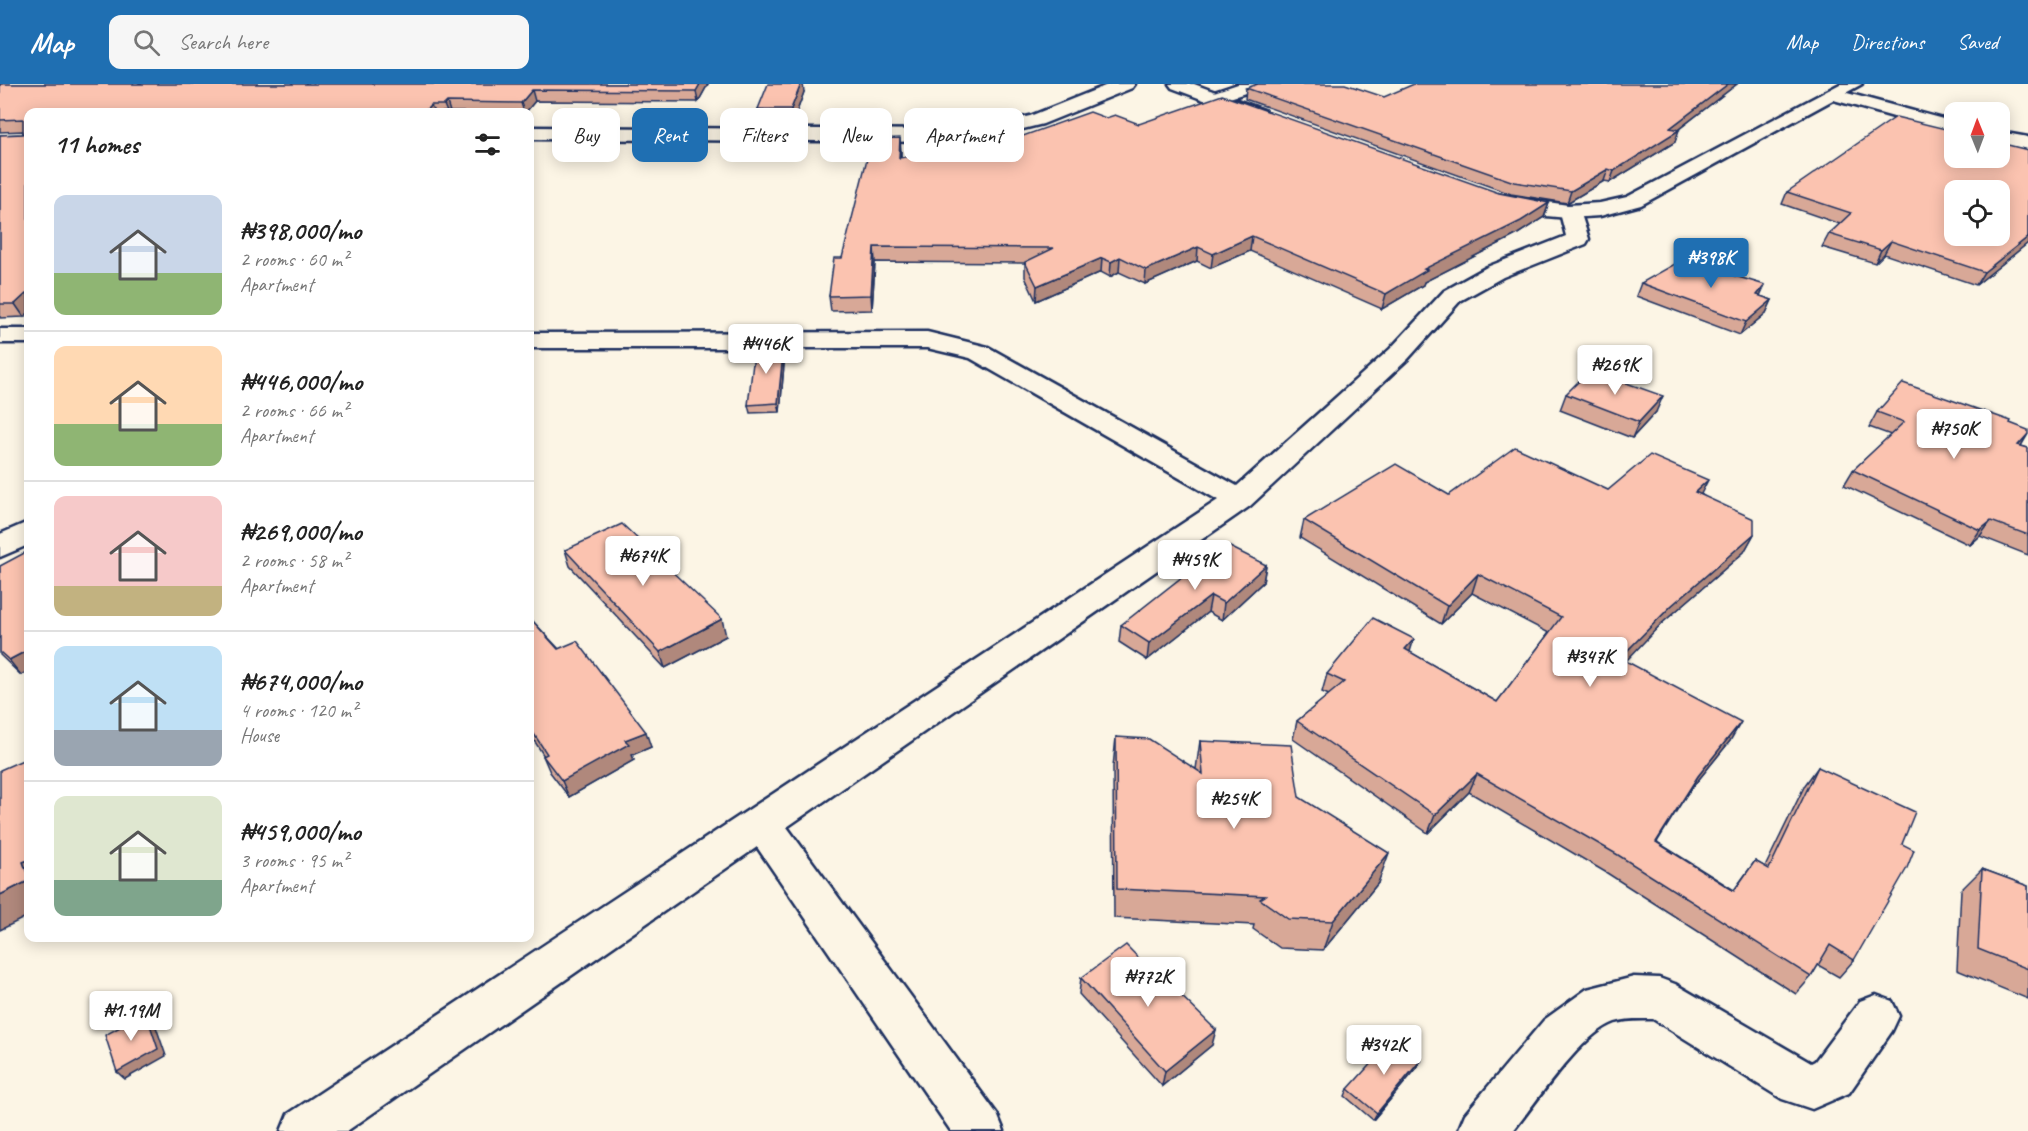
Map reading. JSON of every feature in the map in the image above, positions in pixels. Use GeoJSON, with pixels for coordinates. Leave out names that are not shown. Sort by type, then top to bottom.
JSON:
{"type":"FeatureCollection","features":[{"type":"Feature","properties":{"kind":"street"},"geometry":{"type":"LineString","coordinates":[[534,133],[948,136],[991,131],[1036,120],[1126,84]]}},
{"type":"Feature","properties":{"kind":"street"},"geometry":{"type":"LineString","coordinates":[[1178,84],[1281,122]]}},
{"type":"Feature","properties":{"kind":"street"},"geometry":{"type":"LineString","coordinates":[[1214,98],[1255,84]]}},
{"type":"Feature","properties":{"kind":"street"},"geometry":{"type":"LineString","coordinates":[[1481,194],[1540,210],[1571,213],[1608,210],[1634,201],[1853,84]]}},
{"type":"Feature","properties":{"kind":"street"},"geometry":{"type":"LineString","coordinates":[[1836,95],[1944,125]]}},
{"type":"Feature","properties":{"kind":"street"},"geometry":{"type":"LineString","coordinates":[[2010,140],[2028,143]]}},
{"type":"Feature","properties":{"kind":"street"},"geometry":{"type":"LineString","coordinates":[[305,1131],[1239,500],[1399,354],[1452,296],[1496,272],[1578,239],[1571,213]]}},
{"type":"Feature","properties":{"kind":"street"},"geometry":{"type":"LineString","coordinates":[[0,336],[24,336]]}},
{"type":"Feature","properties":{"kind":"street"},"geometry":{"type":"LineString","coordinates":[[534,340],[927,340],[979,352],[1239,500]]}},
{"type":"Feature","properties":{"kind":"street"},"geometry":{"type":"LineString","coordinates":[[0,547],[24,534]]}},
{"type":"Feature","properties":{"kind":"street"},"geometry":{"type":"LineString","coordinates":[[761,822],[980,1131]]}},
{"type":"Feature","properties":{"kind":"street"},"geometry":{"type":"LineString","coordinates":[[1482,1131],[1560,1035],[1603,1004],[1634,998],[1659,999],[1799,1083],[1812,1086],[1832,1077],[1876,1016]]}},
{"type":"Feature","properties":{"kind":"building"},"geometry":{"type":"Polygon","coordinates":[[[0,84],[700,84],[696,91],[532,90],[521,103],[447,102],[444,105],[431,105],[428,108],[24,108],[24,296],[15,304],[0,304],[0,135],[23,134],[23,119],[0,120],[0,84]]]}},
{"type":"Feature","properties":{"kind":"building"},"geometry":{"type":"Polygon","coordinates":[[[768,84],[801,84],[791,108],[758,108],[768,84]]]}},
{"type":"Feature","properties":{"kind":"building"},"geometry":{"type":"Polygon","coordinates":[[[1258,84],[1345,84],[1384,97],[1414,84],[1728,84],[1670,128],[1679,130],[1614,171],[1608,169],[1571,191],[1514,182],[1246,88],[1258,84]]]}},
{"type":"Feature","properties":{"kind":"building"},"geometry":{"type":"Polygon","coordinates":[[[1222,95],[1499,193],[1549,203],[1521,221],[1424,269],[1427,270],[1386,294],[1252,236],[1213,254],[1198,247],[1146,270],[1120,257],[1111,262],[1102,258],[1037,286],[1025,262],[1054,248],[874,247],[871,295],[829,296],[834,258],[842,258],[866,162],[892,162],[892,138],[900,138],[899,158],[904,157],[904,162],[1024,162],[1024,136],[1090,112],[1106,118],[1115,115],[1139,124],[1222,95]]]}},
{"type":"Feature","properties":{"kind":"building"},"geometry":{"type":"Polygon","coordinates":[[[1896,117],[1944,129],[1944,168],[2010,168],[2010,146],[2028,150],[2028,237],[1984,272],[1891,241],[1881,250],[1829,234],[1851,213],[1787,192],[1896,117]]]}},
{"type":"Feature","properties":{"kind":"building"},"geometry":{"type":"Polygon","coordinates":[[[1682,260],[1765,285],[1757,295],[1772,300],[1746,322],[1641,283],[1682,260]]]}},
{"type":"Feature","properties":{"kind":"building"},"geometry":{"type":"Polygon","coordinates":[[[784,344],[778,403],[748,405],[755,346],[784,344]]]}},
{"type":"Feature","properties":{"kind":"building"},"geometry":{"type":"Polygon","coordinates":[[[1590,370],[1663,396],[1639,422],[1566,394],[1590,370]]]}},
{"type":"Feature","properties":{"kind":"building"},"geometry":{"type":"Polygon","coordinates":[[[1903,383],[2011,421],[2010,423],[2028,430],[2028,434],[2018,445],[2028,448],[2028,535],[1991,521],[1980,530],[1853,470],[1904,422],[1877,412],[1903,383]]]}},
{"type":"Feature","properties":{"kind":"building"},"geometry":{"type":"Polygon","coordinates":[[[1515,447],[1608,490],[1650,455],[1708,480],[1695,492],[1754,519],[1754,534],[1671,606],[1620,658],[1741,722],[1698,776],[1656,842],[1734,891],[1755,861],[1769,869],[1818,767],[1915,812],[1902,844],[1914,850],[1907,868],[1854,960],[1830,945],[1811,977],[1618,855],[1477,774],[1435,815],[1297,721],[1344,682],[1327,674],[1373,618],[1414,639],[1405,649],[1497,702],[1561,617],[1478,574],[1447,606],[1304,520],[1396,464],[1449,495],[1515,447]]]}},
{"type":"Feature","properties":{"kind":"building"},"geometry":{"type":"Polygon","coordinates":[[[622,524],[722,619],[660,652],[565,550],[622,524]]]}},
{"type":"Feature","properties":{"kind":"building"},"geometry":{"type":"Polygon","coordinates":[[[1224,544],[1266,565],[1224,603],[1211,596],[1149,643],[1121,625],[1224,544]]]}},
{"type":"Feature","properties":{"kind":"building"},"geometry":{"type":"Polygon","coordinates":[[[24,553],[24,652],[9,660],[0,652],[0,566],[24,553]]]}},
{"type":"Feature","properties":{"kind":"building"},"geometry":{"type":"Polygon","coordinates":[[[534,622],[558,649],[577,641],[646,732],[625,740],[629,744],[562,781],[543,756],[547,754],[534,734],[534,622]]]}},
{"type":"Feature","properties":{"kind":"building"},"geometry":{"type":"Polygon","coordinates":[[[1116,737],[1149,739],[1203,774],[1200,741],[1291,745],[1299,797],[1389,853],[1333,921],[1288,919],[1260,899],[1265,896],[1117,889],[1116,737]]]}},
{"type":"Feature","properties":{"kind":"building"},"geometry":{"type":"Polygon","coordinates":[[[24,759],[24,883],[0,895],[0,770],[24,759]]]}},
{"type":"Feature","properties":{"kind":"building"},"geometry":{"type":"Polygon","coordinates":[[[1982,869],[2028,886],[2028,969],[1978,949],[1982,869]]]}},
{"type":"Feature","properties":{"kind":"building"},"geometry":{"type":"Polygon","coordinates":[[[1126,945],[1164,984],[1167,982],[1216,1030],[1165,1071],[1081,978],[1126,945]]]}},
{"type":"Feature","properties":{"kind":"building"},"geometry":{"type":"Polygon","coordinates":[[[146,1013],[158,1049],[117,1072],[105,1035],[146,1013]]]}},
{"type":"Feature","properties":{"kind":"building"},"geometry":{"type":"Polygon","coordinates":[[[1393,1039],[1420,1061],[1377,1113],[1348,1089],[1393,1039]]]}}]}
